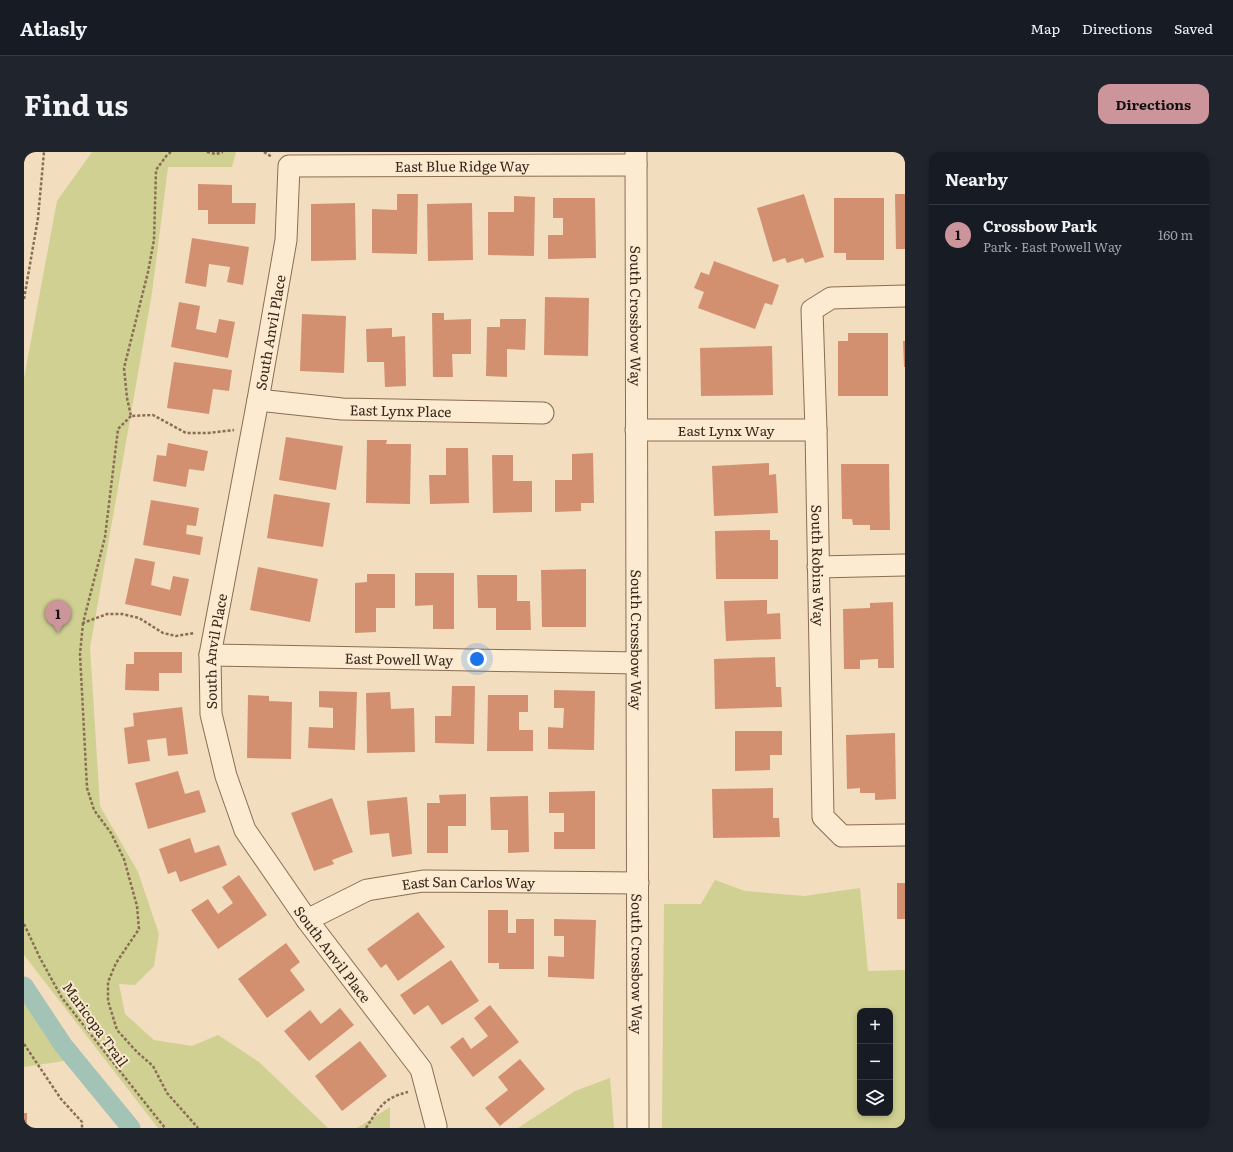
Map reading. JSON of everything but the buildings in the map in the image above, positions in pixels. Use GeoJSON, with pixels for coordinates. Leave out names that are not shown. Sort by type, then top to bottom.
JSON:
{"type":"FeatureCollection","features":[{"type":"Feature","properties":{"kind":"street","name":"East Blue Ridge Way"},"geometry":{"type":"LineString","coordinates":[[289,166],[636,159]]}},
{"type":"Feature","properties":{"kind":"street","name":"South Crossbow Way"},"geometry":{"type":"LineString","coordinates":[[636,159],[638,1128]]}},
{"type":"Feature","properties":{"kind":"street","name":"South Anvil Place"},"geometry":{"type":"LineString","coordinates":[[289,166],[286,240],[258,400],[210,655],[211,714],[226,776],[245,830],[307,920],[421,1069],[436,1126]]}},
{"type":"Feature","properties":{"kind":"street","name":"South Robins Way"},"geometry":{"type":"LineString","coordinates":[[905,296],[831,298],[812,310],[816,430],[823,817],[842,836],[905,835]]}},
{"type":"Feature","properties":{"kind":"street","name":"East Lynx Place"},"geometry":{"type":"LineString","coordinates":[[258,400],[342,409],[543,413]]}},
{"type":"Feature","properties":{"kind":"street","name":"East Lynx Way"},"geometry":{"type":"LineString","coordinates":[[636,430],[816,430]]}},
{"type":"Feature","properties":{"kind":"street"},"geometry":{"type":"LineString","coordinates":[[818,567],[905,565]]}},
{"type":"Feature","properties":{"kind":"street","name":"East Powell Way"},"geometry":{"type":"LineString","coordinates":[[210,655],[636,663]]}},
{"type":"Feature","properties":{"kind":"street","name":"East San Carlos Way"},"geometry":{"type":"LineString","coordinates":[[307,920],[367,890],[423,881],[638,883]]}},
{"type":"Feature","properties":{"kind":"path"},"geometry":{"type":"LineString","coordinates":[[24,299],[38,218],[44,152]]}},
{"type":"Feature","properties":{"kind":"path"},"geometry":{"type":"LineString","coordinates":[[130,416],[126,398],[124,368],[148,272],[154,240],[156,170],[171,152]]}},
{"type":"Feature","properties":{"kind":"path"},"geometry":{"type":"LineString","coordinates":[[207,152],[216,154],[223,152]]}},
{"type":"Feature","properties":{"kind":"path"},"geometry":{"type":"LineString","coordinates":[[198,1128],[167,1093],[152,1066],[117,1030],[108,1002],[108,982],[116,963],[138,929],[137,906],[124,859],[110,833],[94,810],[87,788],[80,654],[82,623],[105,537],[118,429],[130,416],[153,415],[186,433],[208,433],[253,427]]}},
{"type":"Feature","properties":{"kind":"path"},"geometry":{"type":"LineString","coordinates":[[82,623],[106,614],[122,614],[139,618],[163,633],[176,636],[188,635],[216,626]]}},
{"type":"Feature","properties":{"kind":"path","name":"Maricopa Trail"},"geometry":{"type":"LineString","coordinates":[[24,924],[40,958],[62,998],[165,1128]]}},
{"type":"Feature","properties":{"kind":"path"},"geometry":{"type":"LineString","coordinates":[[24,1044],[61,1098],[82,1122],[82,1128]]}},
{"type":"Feature","properties":{"kind":"path"},"geometry":{"type":"LineString","coordinates":[[366,1128],[383,1102],[394,1096],[426,1087]]}},
{"type":"Feature","properties":{"kind":"green space"},"geometry":{"type":"Polygon","coordinates":[[[92,152],[236,152],[232,167],[168,167],[152,293],[90,648],[100,806],[138,872],[159,934],[154,966],[135,985],[119,984],[125,1014],[154,1040],[192,1046],[218,1035],[259,1062],[328,1128],[158,1128],[24,955],[24,378],[57,201],[92,152]]]}},
{"type":"Feature","properties":{"kind":"green space"},"geometry":{"type":"Polygon","coordinates":[[[715,880],[745,891],[804,896],[860,888],[868,971],[905,970],[905,1128],[662,1128],[664,904],[701,904],[715,880]]]}},
{"type":"Feature","properties":{"kind":"green space"},"geometry":{"type":"Polygon","coordinates":[[[24,993],[39,1020],[70,1060],[24,1067],[24,993]]]}},
{"type":"Feature","properties":{"kind":"green space"},"geometry":{"type":"Polygon","coordinates":[[[610,1078],[614,1128],[518,1128],[575,1091],[610,1078]]]}},
{"type":"Feature","properties":{"kind":"green space"},"geometry":{"type":"Polygon","coordinates":[[[390,1107],[390,1128],[357,1128],[390,1107]]]}},
{"type":"Feature","properties":{"kind":"waterway"},"geometry":{"type":"LineString","coordinates":[[24,986],[63,1045],[131,1128]]}},
{"type":"Feature","properties":{"kind":"place","name":"Crossbow Park"},"geometry":{"type":"Point","coordinates":[58,633]}}]}
